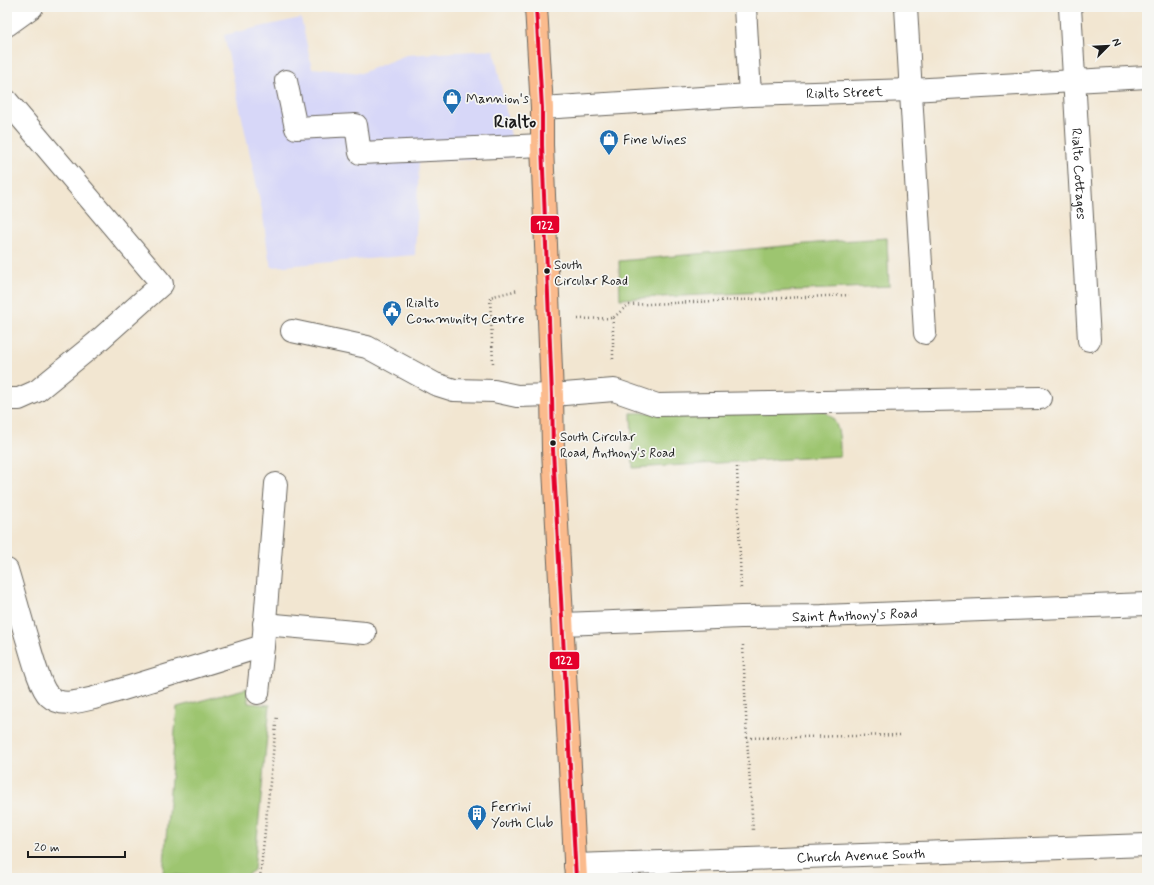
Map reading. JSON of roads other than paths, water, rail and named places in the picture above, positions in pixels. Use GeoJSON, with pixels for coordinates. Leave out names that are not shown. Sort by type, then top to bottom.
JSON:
{"type":"FeatureCollection","features":[{"type":"Feature","properties":{"kind":"main road"},"geometry":{"type":"LineString","coordinates":[[536,7],[542,108],[553,450],[575,871]]}},
{"type":"Feature","properties":{"kind":"street"},"geometry":{"type":"LineString","coordinates":[[7,25],[32,7]]}},
{"type":"Feature","properties":{"kind":"street"},"geometry":{"type":"LineString","coordinates":[[745,7],[750,95]]}},
{"type":"Feature","properties":{"kind":"street"},"geometry":{"type":"LineString","coordinates":[[906,7],[925,333]]}},
{"type":"Feature","properties":{"kind":"street","name":"Rialto Cottages"},"geometry":{"type":"LineString","coordinates":[[1070,7],[1089,340]]}},
{"type":"Feature","properties":{"kind":"street","name":"Rialto Street"},"geometry":{"type":"LineString","coordinates":[[542,108],[750,95],[911,90],[1147,77]]}},
{"type":"Feature","properties":{"kind":"street"},"geometry":{"type":"LineString","coordinates":[[286,80],[296,128],[356,125],[360,153],[542,145]]}},
{"type":"Feature","properties":{"kind":"street"},"geometry":{"type":"LineString","coordinates":[[7,101],[162,284],[97,342],[37,391],[19,399],[7,399]]}},
{"type":"Feature","properties":{"kind":"street"},"geometry":{"type":"LineString","coordinates":[[292,331],[367,347],[435,384],[454,390],[494,391],[517,396],[614,390],[657,405],[1040,398]]}},
{"type":"Feature","properties":{"kind":"street"},"geometry":{"type":"LineString","coordinates":[[258,693],[276,484]]}},
{"type":"Feature","properties":{"kind":"street"},"geometry":{"type":"LineString","coordinates":[[7,570],[44,690],[50,697],[63,703],[94,698],[263,646]]}},
{"type":"Feature","properties":{"kind":"street","name":"Saint Anthony's Road"},"geometry":{"type":"LineString","coordinates":[[562,624],[1147,604]]}},
{"type":"Feature","properties":{"kind":"street"},"geometry":{"type":"LineString","coordinates":[[264,624],[365,633]]}},
{"type":"Feature","properties":{"kind":"street","name":"Church Avenue South"},"geometry":{"type":"LineString","coordinates":[[575,871],[1147,845]]}},
{"type":"Feature","properties":{"kind":"place","name":"Mannion's"},"geometry":{"type":"Point","coordinates":[452,115]}},
{"type":"Feature","properties":{"kind":"place","name":"Fine Wines"},"geometry":{"type":"Point","coordinates":[609,156]}},
{"type":"Feature","properties":{"kind":"place","name":"South Circular Road"},"geometry":{"type":"Point","coordinates":[547,271]}},
{"type":"Feature","properties":{"kind":"place","name":"Rialto Community Centre"},"geometry":{"type":"Point","coordinates":[392,327]}},
{"type":"Feature","properties":{"kind":"place","name":"South Circular Road, Anthony's Road"},"geometry":{"type":"Point","coordinates":[553,443]}},
{"type":"Feature","properties":{"kind":"place","name":"Ferrini Youth Club"},"geometry":{"type":"Point","coordinates":[477,831]}},
{"type":"Feature","properties":{"kind":"district","name":"Rialto"},"geometry":{"type":"Point","coordinates":[515,121]}}]}
